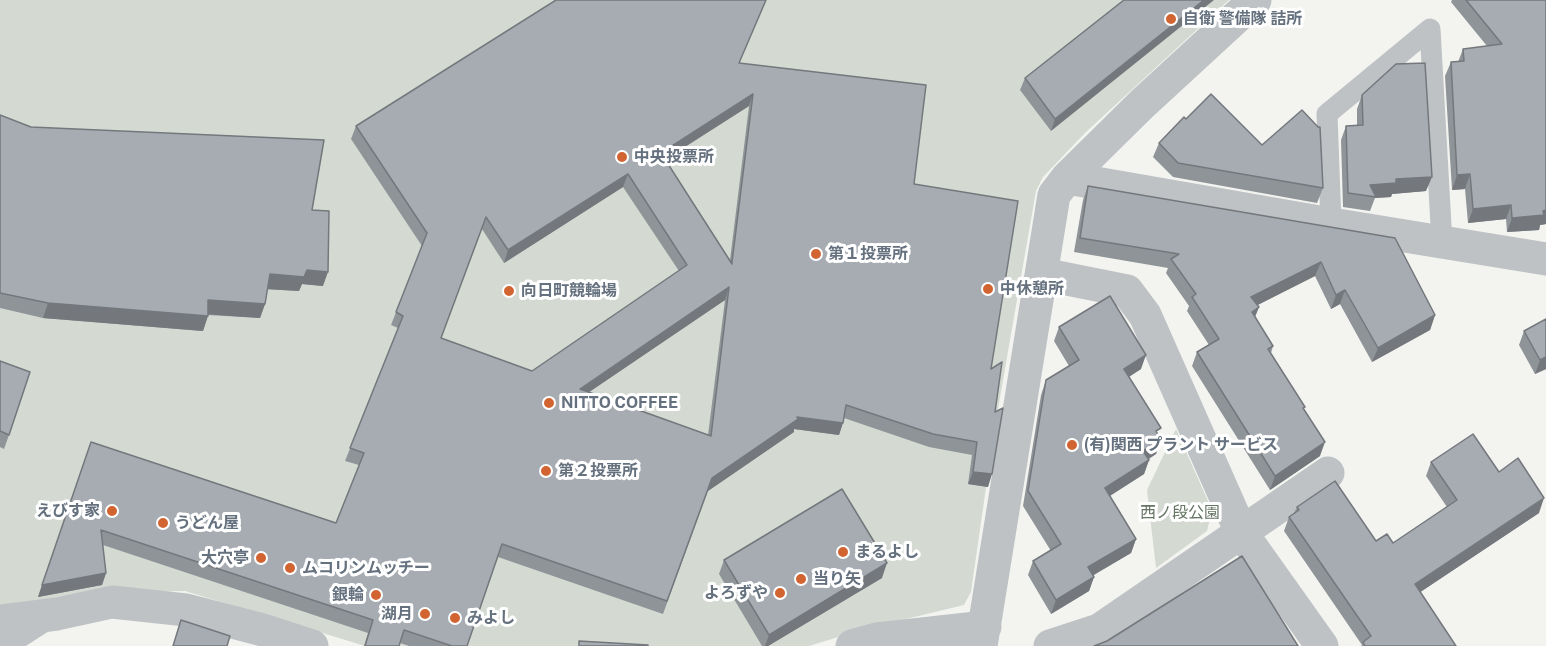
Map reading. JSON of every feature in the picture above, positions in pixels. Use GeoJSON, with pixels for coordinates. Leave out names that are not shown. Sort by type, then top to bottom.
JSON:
{"type":"FeatureCollection","features":[{"type":"Feature","properties":{"kind":"street"},"geometry":{"type":"LineString","coordinates":[[852,646],[877,639],[983,637],[1054,195],[1067,178],[1142,104],[1255,0]]}},
{"type":"Feature","properties":{"kind":"street"},"geometry":{"type":"LineString","coordinates":[[1067,178],[1331,225],[1546,259]]}},
{"type":"Feature","properties":{"kind":"street"},"geometry":{"type":"LineString","coordinates":[[1042,274],[1126,291],[1144,315],[1241,532],[1322,646]]}},
{"type":"Feature","properties":{"kind":"street"},"geometry":{"type":"LineString","coordinates":[[1050,646],[1099,630],[1328,473]]}},
{"type":"Feature","properties":{"kind":"street"},"geometry":{"type":"LineString","coordinates":[[0,621],[57,614],[112,602],[186,610],[312,646]]}},
{"type":"Feature","properties":{"kind":"lane"},"geometry":{"type":"LineString","coordinates":[[1331,225],[1327,114],[1430,29],[1442,243]]}},
{"type":"Feature","properties":{"kind":"lane"},"geometry":{"type":"LineString","coordinates":[[0,646],[11,643],[57,614]]}},
{"type":"Feature","properties":{"kind":"green space","name":"向日町競輪場"},"geometry":{"type":"Polygon","coordinates":[[[0,0],[1229,0],[1085,133],[1043,177],[1036,191],[994,432],[971,592],[964,605],[861,630],[809,646],[365,646],[185,591],[131,592],[0,607],[0,0]]]}},
{"type":"Feature","properties":{"kind":"green space","name":"西ノ段公園"},"geometry":{"type":"Polygon","coordinates":[[[1176,429],[1212,510],[1207,531],[1156,568],[1147,490],[1176,429]]]}},
{"type":"Feature","properties":{"kind":"building"},"geometry":{"type":"Polygon","coordinates":[[[556,0],[766,0],[739,63],[926,85],[914,184],[1018,201],[991,369],[1002,362],[995,412],[1003,408],[992,474],[973,472],[977,442],[933,434],[846,405],[843,423],[797,417],[798,419],[712,478],[667,601],[502,544],[467,646],[452,646],[404,630],[399,646],[365,646],[373,620],[101,530],[106,573],[42,585],[91,442],[336,523],[364,453],[350,448],[403,316],[396,312],[427,233],[356,126],[556,0]],[[753,94],[661,153],[732,264],[732,262],[753,94]],[[628,174],[508,250],[486,217],[441,338],[532,371],[687,265],[628,174]],[[729,287],[580,389],[711,436],[729,287]]]}},
{"type":"Feature","properties":{"kind":"building"},"geometry":{"type":"Polygon","coordinates":[[[1124,0],[1204,0],[1055,119],[1025,78],[1124,0]]]}},
{"type":"Feature","properties":{"kind":"building"},"geometry":{"type":"Polygon","coordinates":[[[1466,0],[1546,0],[1546,210],[1543,211],[1544,215],[1512,218],[1511,205],[1473,209],[1470,174],[1457,175],[1451,62],[1464,61],[1463,49],[1502,44],[1466,0]]]}},
{"type":"Feature","properties":{"kind":"building"},"geometry":{"type":"Polygon","coordinates":[[[1425,63],[1432,177],[1396,179],[1396,183],[1370,185],[1376,197],[1348,193],[1346,126],[1363,125],[1362,95],[1396,64],[1425,63]]]}},
{"type":"Feature","properties":{"kind":"building"},"geometry":{"type":"Polygon","coordinates":[[[1211,94],[1262,145],[1302,110],[1320,127],[1323,188],[1178,163],[1159,143],[1211,94]]]}},
{"type":"Feature","properties":{"kind":"building"},"geometry":{"type":"Polygon","coordinates":[[[0,115],[31,127],[324,140],[312,210],[329,211],[328,272],[307,270],[304,277],[270,274],[265,304],[208,300],[208,316],[48,303],[0,293],[0,115]]]}},
{"type":"Feature","properties":{"kind":"building"},"geometry":{"type":"Polygon","coordinates":[[[1088,186],[1395,238],[1435,315],[1378,348],[1345,290],[1336,295],[1321,262],[1251,297],[1259,307],[1252,312],[1273,346],[1268,349],[1325,442],[1275,476],[1197,352],[1219,339],[1192,297],[1196,294],[1171,259],[1179,254],[1080,238],[1088,186]]]}},
{"type":"Feature","properties":{"kind":"building"},"geometry":{"type":"Polygon","coordinates":[[[1110,296],[1146,355],[1124,369],[1161,428],[1156,431],[1161,440],[1143,451],[1149,460],[1105,488],[1136,539],[1088,567],[1094,577],[1056,600],[1033,561],[1061,544],[1028,491],[1046,380],[1079,360],[1059,327],[1110,296]]]}},
{"type":"Feature","properties":{"kind":"building"},"geometry":{"type":"Polygon","coordinates":[[[1546,319],[1546,357],[1540,360],[1524,331],[1546,319]]]}},
{"type":"Feature","properties":{"kind":"building"},"geometry":{"type":"Polygon","coordinates":[[[0,361],[30,372],[9,435],[0,431],[0,361]]]}},
{"type":"Feature","properties":{"kind":"building"},"geometry":{"type":"Polygon","coordinates":[[[1473,434],[1499,472],[1518,458],[1544,498],[1415,584],[1456,646],[1365,646],[1363,642],[1371,636],[1289,517],[1299,510],[1297,507],[1335,481],[1376,541],[1387,534],[1393,543],[1457,500],[1431,462],[1473,434]]]}},
{"type":"Feature","properties":{"kind":"building"},"geometry":{"type":"Polygon","coordinates":[[[842,489],[887,563],[769,635],[724,560],[842,489]]]}},
{"type":"Feature","properties":{"kind":"building"},"geometry":{"type":"Polygon","coordinates":[[[1242,556],[1298,646],[1094,646],[1107,641],[1242,556]]]}},
{"type":"Feature","properties":{"kind":"building"},"geometry":{"type":"Polygon","coordinates":[[[181,620],[230,636],[227,646],[173,646],[181,620]]]}},
{"type":"Feature","properties":{"kind":"building"},"geometry":{"type":"Polygon","coordinates":[[[579,641],[648,645],[648,646],[579,646],[579,641]]]}},
{"type":"Feature","properties":{"kind":"place","name":"自衛 警備隊 詰所"},"geometry":{"type":"Point","coordinates":[1171,19]}},
{"type":"Feature","properties":{"kind":"place","name":"中央投票所"},"geometry":{"type":"Point","coordinates":[622,157]}},
{"type":"Feature","properties":{"kind":"place","name":"第１投票所"},"geometry":{"type":"Point","coordinates":[816,254]}},
{"type":"Feature","properties":{"kind":"place","name":"中休憩所"},"geometry":{"type":"Point","coordinates":[988,289]}},
{"type":"Feature","properties":{"kind":"place","name":"向日町競輪場"},"geometry":{"type":"Point","coordinates":[509,291]}},
{"type":"Feature","properties":{"kind":"place","name":"NITTO COFFEE"},"geometry":{"type":"Point","coordinates":[549,403]}},
{"type":"Feature","properties":{"kind":"place","name":"(有)関西 プラント サービス"},"geometry":{"type":"Point","coordinates":[1072,445]}},
{"type":"Feature","properties":{"kind":"place","name":"第２投票所"},"geometry":{"type":"Point","coordinates":[546,471]}},
{"type":"Feature","properties":{"kind":"place","name":"えびす家"},"geometry":{"type":"Point","coordinates":[112,511]}},
{"type":"Feature","properties":{"kind":"place","name":"うどん屋"},"geometry":{"type":"Point","coordinates":[163,523]}},
{"type":"Feature","properties":{"kind":"place","name":"まるよし"},"geometry":{"type":"Point","coordinates":[843,552]}},
{"type":"Feature","properties":{"kind":"place","name":"大穴亭"},"geometry":{"type":"Point","coordinates":[261,558]}},
{"type":"Feature","properties":{"kind":"place","name":"ムコリンムッチー"},"geometry":{"type":"Point","coordinates":[290,568]}},
{"type":"Feature","properties":{"kind":"place","name":"当り矢"},"geometry":{"type":"Point","coordinates":[801,579]}},
{"type":"Feature","properties":{"kind":"place","name":"よろずや"},"geometry":{"type":"Point","coordinates":[780,593]}},
{"type":"Feature","properties":{"kind":"place","name":"銀輪"},"geometry":{"type":"Point","coordinates":[376,595]}},
{"type":"Feature","properties":{"kind":"place","name":"湖月"},"geometry":{"type":"Point","coordinates":[425,614]}},
{"type":"Feature","properties":{"kind":"place","name":"みよし"},"geometry":{"type":"Point","coordinates":[455,618]}}]}
